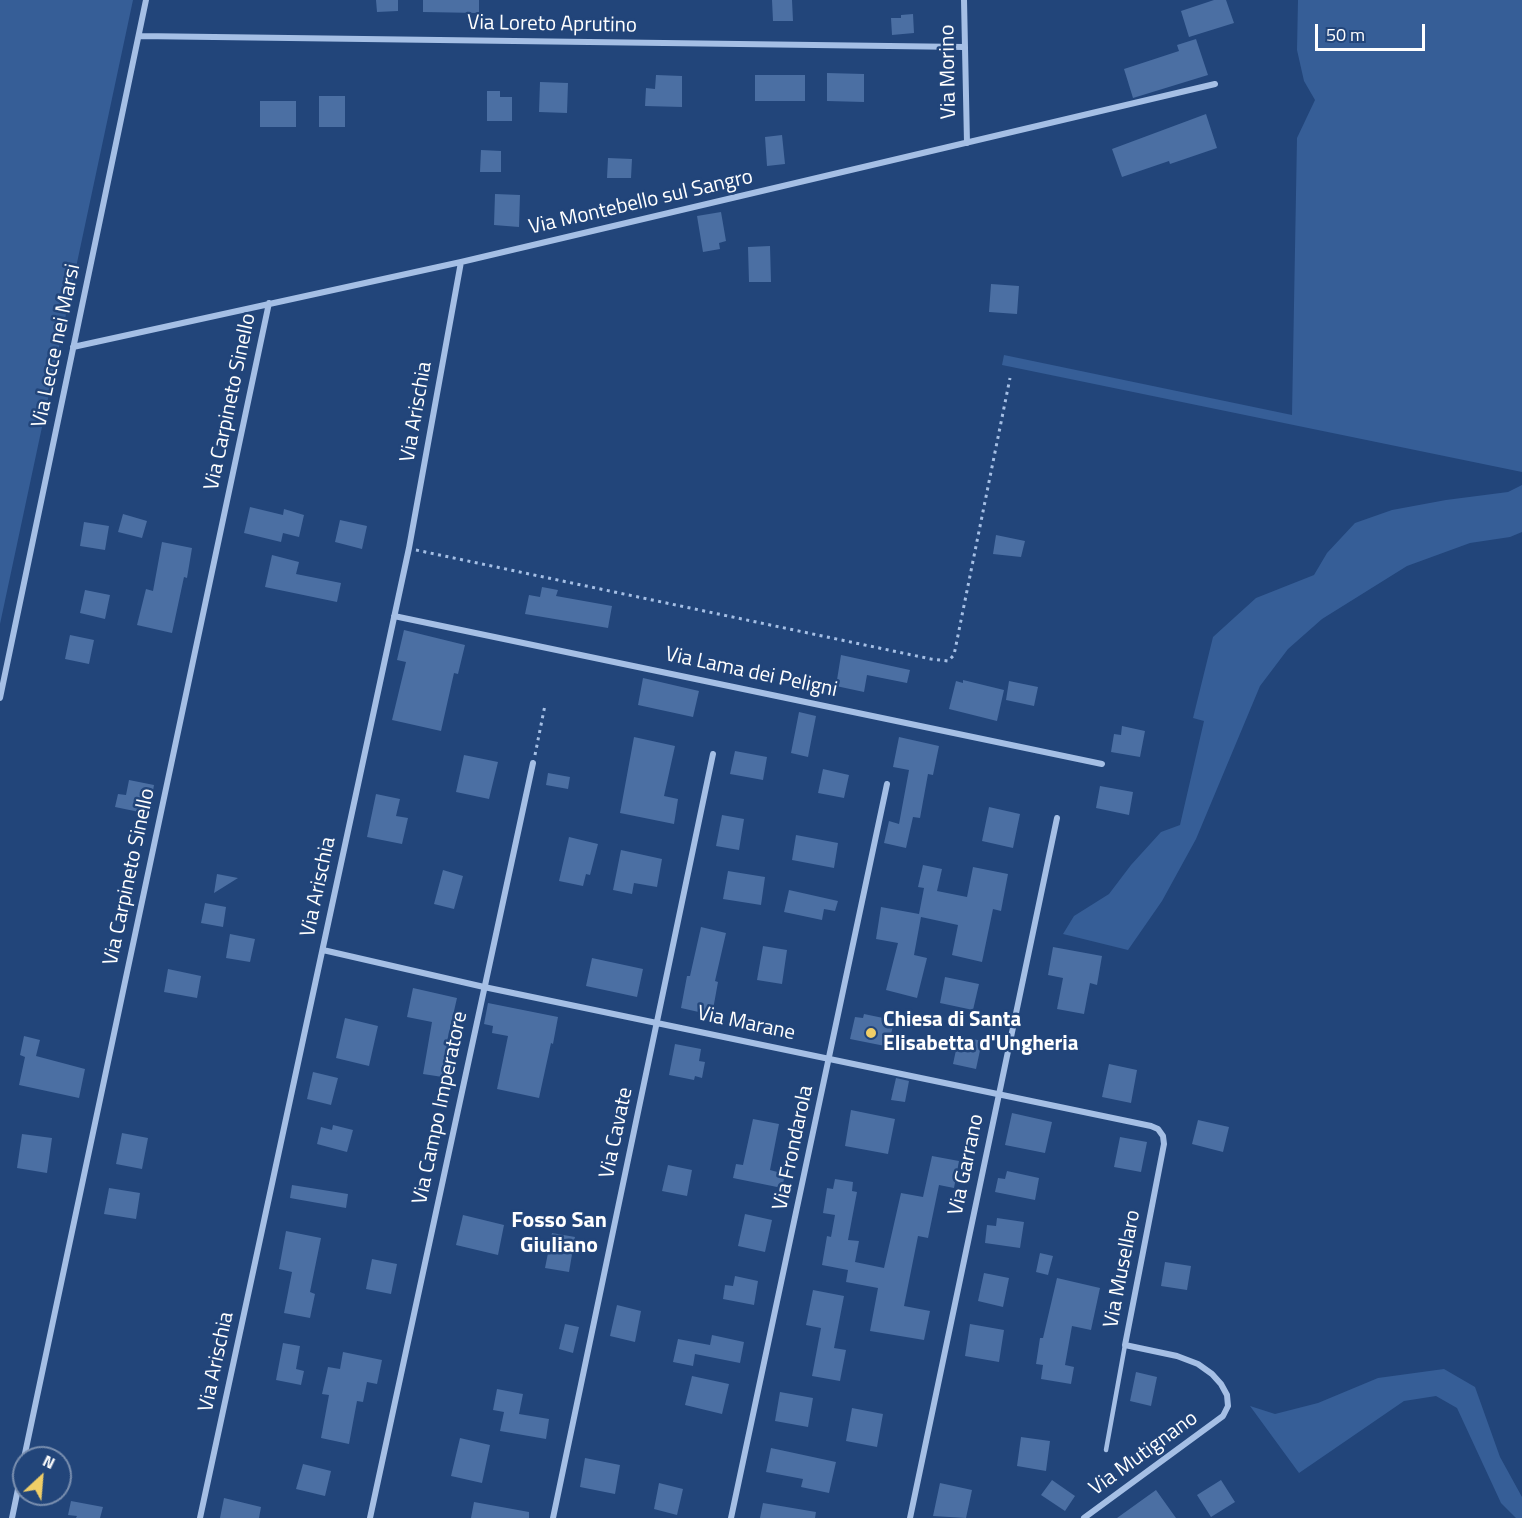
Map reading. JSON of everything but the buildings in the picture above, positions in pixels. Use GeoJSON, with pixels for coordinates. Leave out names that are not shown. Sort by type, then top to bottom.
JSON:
{"type":"FeatureCollection","features":[{"type":"Feature","properties":{"kind":"street","name":"Via Lecce nei Marsi"},"geometry":{"type":"LineString","coordinates":[[0,698],[146,0]]}},
{"type":"Feature","properties":{"kind":"street","name":"Via Morino"},"geometry":{"type":"LineString","coordinates":[[964,0],[968,143]]}},
{"type":"Feature","properties":{"kind":"street","name":"Via Loreto Aprutino"},"geometry":{"type":"LineString","coordinates":[[139,36],[964,47]]}},
{"type":"Feature","properties":{"kind":"street","name":"Via Montebello sul Sangro"},"geometry":{"type":"LineString","coordinates":[[74,347],[461,262],[1215,84]]}},
{"type":"Feature","properties":{"kind":"street","name":"Via Arischia"},"geometry":{"type":"LineString","coordinates":[[200,1518],[409,548],[461,262]]}},
{"type":"Feature","properties":{"kind":"street","name":"Via Carpineto Sinello"},"geometry":{"type":"LineString","coordinates":[[27,1446],[269,303]]}},
{"type":"Feature","properties":{"kind":"street","name":"Via Lama dei Peligni"},"geometry":{"type":"LineString","coordinates":[[394,616],[1102,764]]}},
{"type":"Feature","properties":{"kind":"street","name":"Via Cavate"},"geometry":{"type":"LineString","coordinates":[[553,1518],[713,754]]}},
{"type":"Feature","properties":{"kind":"street","name":"Via Campo Imperatore"},"geometry":{"type":"LineString","coordinates":[[370,1518],[533,763]]}},
{"type":"Feature","properties":{"kind":"street","name":"Via Frondarola"},"geometry":{"type":"LineString","coordinates":[[730,1518],[887,784]]}},
{"type":"Feature","properties":{"kind":"street","name":"Via Garrano"},"geometry":{"type":"LineString","coordinates":[[910,1518],[1057,818]]}},
{"type":"Feature","properties":{"kind":"street","name":"Via Marane"},"geometry":{"type":"LineString","coordinates":[[322,950],[484,987],[1150,1126],[1161,1132]]}},
{"type":"Feature","properties":{"kind":"street","name":"Via Musellaro"},"geometry":{"type":"LineString","coordinates":[[1161,1132],[1164,1144],[1125,1345],[1177,1356],[1207,1369],[1221,1384],[1227,1395],[1228,1406],[1223,1416]]}},
{"type":"Feature","properties":{"kind":"street","name":"Via Mutignano"},"geometry":{"type":"LineString","coordinates":[[1084,1518],[1223,1416]]}},
{"type":"Feature","properties":{"kind":"lane"},"geometry":{"type":"LineString","coordinates":[[1106,1450],[1125,1345]]}},
{"type":"Feature","properties":{"kind":"path"},"geometry":{"type":"LineString","coordinates":[[409,548],[920,657],[948,661],[954,655],[1010,378]]}},
{"type":"Feature","properties":{"kind":"path"},"geometry":{"type":"LineString","coordinates":[[533,763],[545,705]]}},
{"type":"Feature","properties":{"kind":"shaded area"},"geometry":{"type":"Polygon","coordinates":[[[0,0],[133,0],[0,624],[0,0]]]}},
{"type":"Feature","properties":{"kind":"shaded area"},"geometry":{"type":"Polygon","coordinates":[[[1298,0],[1522,0],[1522,472],[1002,365],[1004,355],[1292,415],[1297,138],[1315,100],[1304,81],[1297,50],[1298,0]]]}},
{"type":"Feature","properties":{"kind":"shaded area"},"geometry":{"type":"Polygon","coordinates":[[[1522,485],[1522,532],[1510,537],[1470,543],[1407,566],[1322,619],[1288,649],[1260,686],[1196,839],[1162,901],[1128,950],[1063,934],[1074,916],[1109,894],[1161,832],[1180,825],[1204,721],[1193,718],[1213,637],[1256,598],[1314,575],[1327,553],[1355,523],[1392,510],[1508,492],[1522,485]]]}},
{"type":"Feature","properties":{"kind":"shaded area"},"geometry":{"type":"Polygon","coordinates":[[[1444,1369],[1475,1387],[1500,1457],[1522,1497],[1522,1518],[1516,1518],[1501,1503],[1457,1408],[1436,1396],[1404,1401],[1299,1473],[1250,1406],[1275,1414],[1318,1403],[1378,1378],[1444,1369]]]}},
{"type":"Feature","properties":{"kind":"place","name":"Chiesa di Santa Elisabetta d'Ungheria"},"geometry":{"type":"Point","coordinates":[871,1033]}},
{"type":"Feature","properties":{"kind":"district","name":"Fosso San Giuliano"},"geometry":{"type":"Point","coordinates":[559,1234]}}]}
